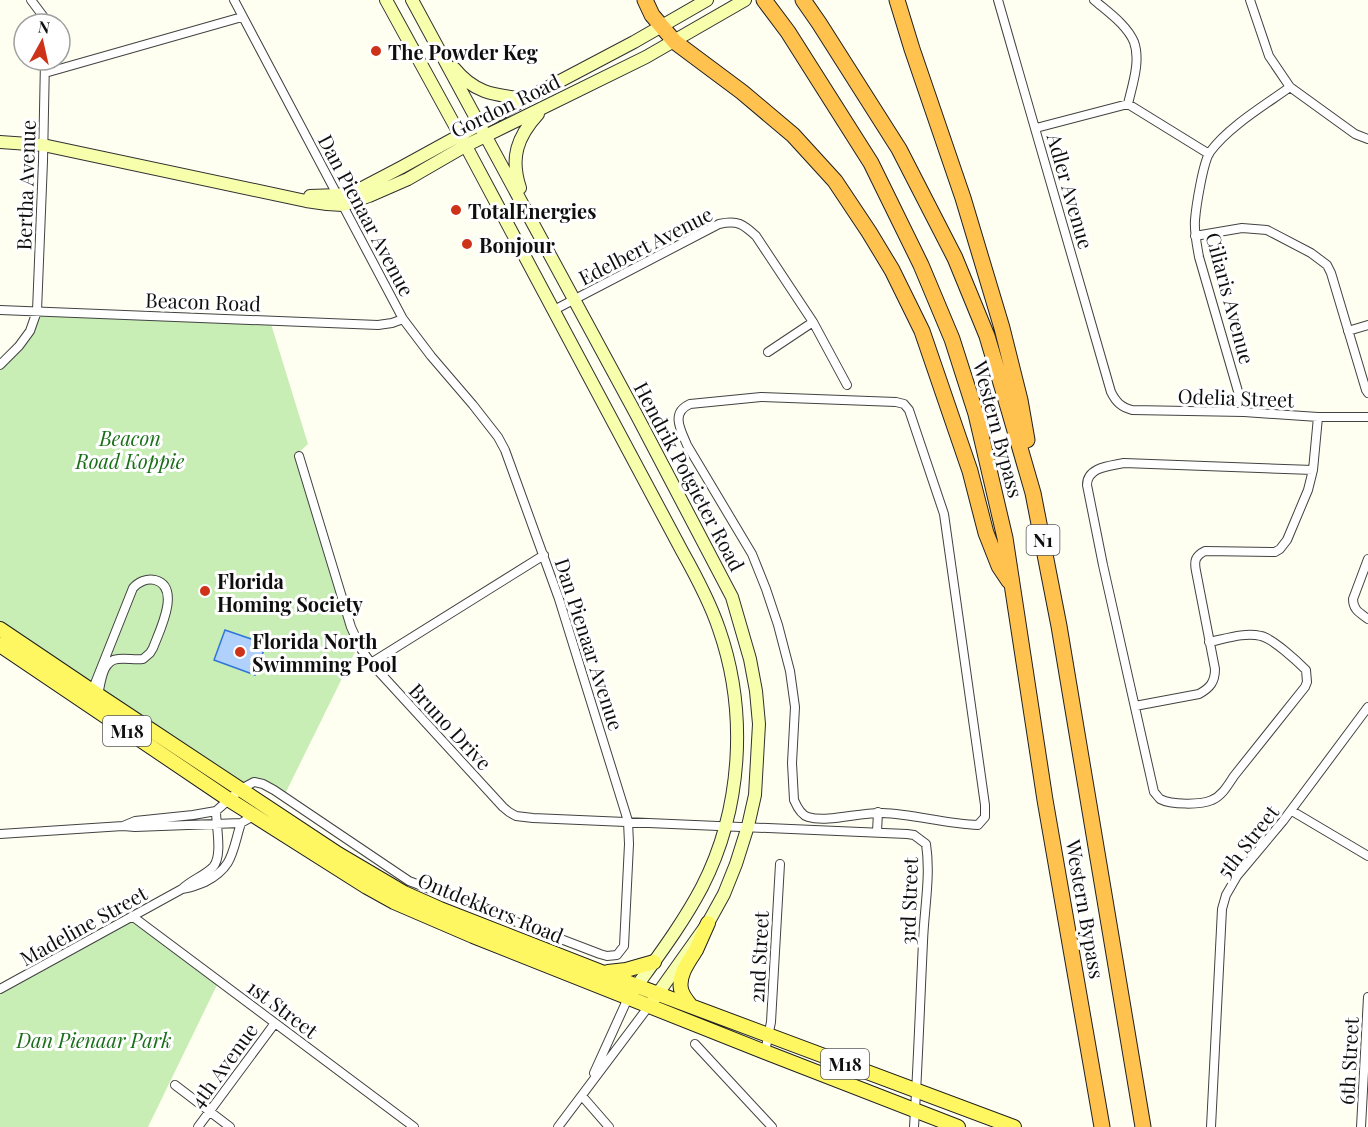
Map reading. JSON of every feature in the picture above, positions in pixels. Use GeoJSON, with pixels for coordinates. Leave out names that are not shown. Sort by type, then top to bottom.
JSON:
{"type":"FeatureCollection","features":[{"type":"Feature","properties":{"kind":"highway"},"geometry":{"type":"LineString","coordinates":[[645,0],[651,15],[675,42],[742,92],[793,135],[835,181],[869,232],[892,270],[922,331],[970,471],[986,533],[999,566],[1012,586]]}},
{"type":"Feature","properties":{"kind":"highway","name":"Western Bypass"},"geometry":{"type":"LineString","coordinates":[[764,0],[788,32],[871,163],[921,265],[952,339],[976,414],[1005,538],[1046,800],[1102,1127]]}},
{"type":"Feature","properties":{"kind":"highway","name":"Western Bypass"},"geometry":{"type":"LineString","coordinates":[[803,0],[899,149],[955,258],[987,336],[1034,493],[1059,626],[1143,1127]]}},
{"type":"Feature","properties":{"kind":"highway"},"geometry":{"type":"LineString","coordinates":[[897,0],[963,198],[1002,328],[1020,400],[1034,493]]}},
{"type":"Feature","properties":{"kind":"main road"},"geometry":{"type":"LineString","coordinates":[[386,0],[703,590],[719,629],[729,663],[738,725],[736,768],[725,825],[703,886],[628,998]]}},
{"type":"Feature","properties":{"kind":"main road","name":"Hendrik Potgieter Road"},"geometry":{"type":"LineString","coordinates":[[412,0],[535,225],[732,597],[750,659],[759,724],[755,795],[748,826],[724,894],[708,923],[649,1006]]}},
{"type":"Feature","properties":{"kind":"main road","name":"Gordon Road"},"geometry":{"type":"LineString","coordinates":[[0,142],[43,145],[327,204],[340,200],[482,130],[526,99],[661,27],[706,0]]}},
{"type":"Feature","properties":{"kind":"main road","name":"Gordon Road"},"geometry":{"type":"LineString","coordinates":[[482,130],[543,108],[675,42],[745,0]]}},
{"type":"Feature","properties":{"kind":"main road"},"geometry":{"type":"LineString","coordinates":[[432,38],[464,80],[475,88],[499,96],[526,99]]}},
{"type":"Feature","properties":{"kind":"main road"},"geometry":{"type":"LineString","coordinates":[[535,225],[519,186],[515,162],[521,138],[530,122],[543,108]]}},
{"type":"Feature","properties":{"kind":"main road","name":"Ontdekkers Road"},"geometry":{"type":"LineString","coordinates":[[0,629],[241,789],[259,810],[367,886],[401,905],[628,998],[958,1127]]}},
{"type":"Feature","properties":{"kind":"main road","name":"Ontdekkers Road"},"geometry":{"type":"LineString","coordinates":[[0,645],[228,799],[259,810],[404,893],[637,986],[1014,1127]]}},
{"type":"Feature","properties":{"kind":"main road"},"geometry":{"type":"LineString","coordinates":[[691,1006],[681,989],[680,981],[708,923]]}},
{"type":"Feature","properties":{"kind":"main road"},"geometry":{"type":"LineString","coordinates":[[606,973],[654,962]]}},
{"type":"Feature","properties":{"kind":"street","name":"Dan Pienaar Avenue"},"geometry":{"type":"LineString","coordinates":[[234,0],[403,319],[498,437],[509,461],[560,598],[628,821],[624,946],[617,955],[607,956],[410,881],[263,784],[254,782],[241,789]]}},
{"type":"Feature","properties":{"kind":"street","name":"Adler Avenue"},"geometry":{"type":"LineString","coordinates":[[998,0],[1111,392]]}},
{"type":"Feature","properties":{"kind":"street"},"geometry":{"type":"LineString","coordinates":[[1094,0],[1115,18],[1134,43],[1136,59],[1128,104]]}},
{"type":"Feature","properties":{"kind":"street"},"geometry":{"type":"LineString","coordinates":[[1250,0],[1269,56],[1290,87],[1355,135],[1368,139]]}},
{"type":"Feature","properties":{"kind":"street"},"geometry":{"type":"LineString","coordinates":[[45,73],[242,17]]}},
{"type":"Feature","properties":{"kind":"street","name":"Bertha Avenue"},"geometry":{"type":"LineString","coordinates":[[37,311],[45,73]]}},
{"type":"Feature","properties":{"kind":"street","name":"Ciliaris Avenue"},"geometry":{"type":"LineString","coordinates":[[1244,412],[1199,257],[1195,220],[1209,154],[1240,122],[1290,87]]}},
{"type":"Feature","properties":{"kind":"street"},"geometry":{"type":"LineString","coordinates":[[1036,128],[1128,104],[1209,154]]}},
{"type":"Feature","properties":{"kind":"street","name":"Edelbert Avenue"},"geometry":{"type":"LineString","coordinates":[[554,310],[719,224],[739,223],[746,226],[756,236],[813,322],[847,385]]}},
{"type":"Feature","properties":{"kind":"street"},"geometry":{"type":"LineString","coordinates":[[1195,236],[1242,228],[1267,230],[1311,253],[1327,265],[1367,392]]}},
{"type":"Feature","properties":{"kind":"street","name":"Beacon Road"},"geometry":{"type":"LineString","coordinates":[[0,310],[378,325],[403,319]]}},
{"type":"Feature","properties":{"kind":"street"},"geometry":{"type":"LineString","coordinates":[[0,365],[30,331],[37,311]]}},
{"type":"Feature","properties":{"kind":"street"},"geometry":{"type":"LineString","coordinates":[[768,352],[813,322]]}},
{"type":"Feature","properties":{"kind":"street"},"geometry":{"type":"LineString","coordinates":[[1348,331],[1368,325]]}},
{"type":"Feature","properties":{"kind":"street","name":"Odelia Street"},"geometry":{"type":"LineString","coordinates":[[1111,392],[1118,403],[1132,410],[1368,417]]}},
{"type":"Feature","properties":{"kind":"street"},"geometry":{"type":"LineString","coordinates":[[761,397],[896,402],[904,404],[909,410],[944,514],[985,817],[978,825],[878,812],[818,818],[803,814],[796,806],[792,763],[795,707],[790,671],[778,625],[752,554],[683,436],[678,418],[685,406],[761,397]]}},
{"type":"Feature","properties":{"kind":"street"},"geometry":{"type":"LineString","coordinates":[[1135,706],[1199,694],[1208,689],[1215,676],[1215,669],[1196,572],[1196,557],[1205,551],[1269,553],[1280,549],[1287,540],[1308,490],[1313,470],[1318,417]]}},
{"type":"Feature","properties":{"kind":"street","name":"Bruno Drive"},"geometry":{"type":"LineString","coordinates":[[299,456],[356,639],[371,663],[503,807],[512,814],[533,818],[725,825]]}},
{"type":"Feature","properties":{"kind":"street"},"geometry":{"type":"LineString","coordinates":[[1209,642],[1243,636],[1267,638],[1306,670],[1305,687],[1224,790],[1213,800],[1197,803],[1162,800],[1154,792],[1086,482],[1089,475],[1098,470],[1124,463],[1313,470]]}},
{"type":"Feature","properties":{"kind":"street"},"geometry":{"type":"LineString","coordinates":[[371,663],[544,555]]}},
{"type":"Feature","properties":{"kind":"street"},"geometry":{"type":"LineString","coordinates":[[1368,559],[1353,599],[1355,609],[1368,619]]}},
{"type":"Feature","properties":{"kind":"street"},"geometry":{"type":"LineString","coordinates":[[146,580],[159,582],[167,590],[168,600],[166,613],[153,648],[143,659],[117,659],[109,662],[95,693],[133,588],[146,580]]}},
{"type":"Feature","properties":{"kind":"street","name":"5th Street"},"geometry":{"type":"LineString","coordinates":[[1211,1127],[1224,901],[1237,876],[1292,811],[1367,710]]}},
{"type":"Feature","properties":{"kind":"street"},"geometry":{"type":"LineString","coordinates":[[123,826],[135,821],[216,811],[241,789]]}},
{"type":"Feature","properties":{"kind":"street"},"geometry":{"type":"LineString","coordinates":[[0,834],[123,826],[241,823],[259,810]]}},
{"type":"Feature","properties":{"kind":"street","name":"Madeline Street"},"geometry":{"type":"LineString","coordinates":[[0,989],[182,889],[212,868],[217,861],[219,851],[216,811]]}},
{"type":"Feature","properties":{"kind":"street"},"geometry":{"type":"LineString","coordinates":[[1292,811],[1368,856]]}},
{"type":"Feature","properties":{"kind":"street"},"geometry":{"type":"LineString","coordinates":[[877,832],[878,812]]}},
{"type":"Feature","properties":{"kind":"street","name":"Madeline Street"},"geometry":{"type":"LineString","coordinates":[[182,889],[190,888],[222,872],[232,855],[241,823]]}},
{"type":"Feature","properties":{"kind":"street","name":"3rd Street"},"geometry":{"type":"LineString","coordinates":[[725,825],[914,835],[926,844],[928,856],[914,1127]]}},
{"type":"Feature","properties":{"kind":"street","name":"2nd Street"},"geometry":{"type":"LineString","coordinates":[[765,1052],[769,1036],[780,864]]}},
{"type":"Feature","properties":{"kind":"street","name":"1st Street"},"geometry":{"type":"LineString","coordinates":[[132,916],[414,1127]]}},
{"type":"Feature","properties":{"kind":"street","name":"6th Street"},"geometry":{"type":"LineString","coordinates":[[1362,1127],[1368,997]]}},
{"type":"Feature","properties":{"kind":"street"},"geometry":{"type":"LineString","coordinates":[[558,1127],[587,1087],[628,998]]}},
{"type":"Feature","properties":{"kind":"street"},"geometry":{"type":"LineString","coordinates":[[587,1087],[649,1006]]}},
{"type":"Feature","properties":{"kind":"street","name":"4th Avenue"},"geometry":{"type":"LineString","coordinates":[[198,1127],[275,1023]]}},
{"type":"Feature","properties":{"kind":"street"},"geometry":{"type":"LineString","coordinates":[[694,1044],[772,1127]]}},
{"type":"Feature","properties":{"kind":"street"},"geometry":{"type":"LineString","coordinates":[[175,1085],[230,1127]]}},
{"type":"Feature","properties":{"kind":"street"},"geometry":{"type":"LineString","coordinates":[[582,1096],[609,1127]]}},
{"type":"Feature","properties":{"kind":"green space","name":"Beacon Road Koppie"},"geometry":{"type":"Polygon","coordinates":[[[39,314],[271,324],[308,444],[297,454],[357,648],[285,794],[264,781],[243,784],[0,623],[0,369],[22,347],[39,314]]]}},
{"type":"Feature","properties":{"kind":"green space","name":"Dan Pienaar Park"},"geometry":{"type":"Polygon","coordinates":[[[132,919],[218,983],[148,1127],[0,1127],[0,993],[132,919]]]}},
{"type":"Feature","properties":{"kind":"water","name":"Florida North Swimming Pool"},"geometry":{"type":"Polygon","coordinates":[[[225,630],[266,644],[255,675],[214,660],[225,630]]]}},
{"type":"Feature","properties":{"kind":"place","name":"The Powder Keg"},"geometry":{"type":"Point","coordinates":[376,51]}},
{"type":"Feature","properties":{"kind":"place","name":"TotalEnergies"},"geometry":{"type":"Point","coordinates":[456,210]}},
{"type":"Feature","properties":{"kind":"place","name":"Bonjour"},"geometry":{"type":"Point","coordinates":[467,244]}},
{"type":"Feature","properties":{"kind":"place","name":"Florida Homing Society"},"geometry":{"type":"Point","coordinates":[205,591]}},
{"type":"Feature","properties":{"kind":"place","name":"Florida North Swimming Pool"},"geometry":{"type":"Point","coordinates":[240,652]}}]}
